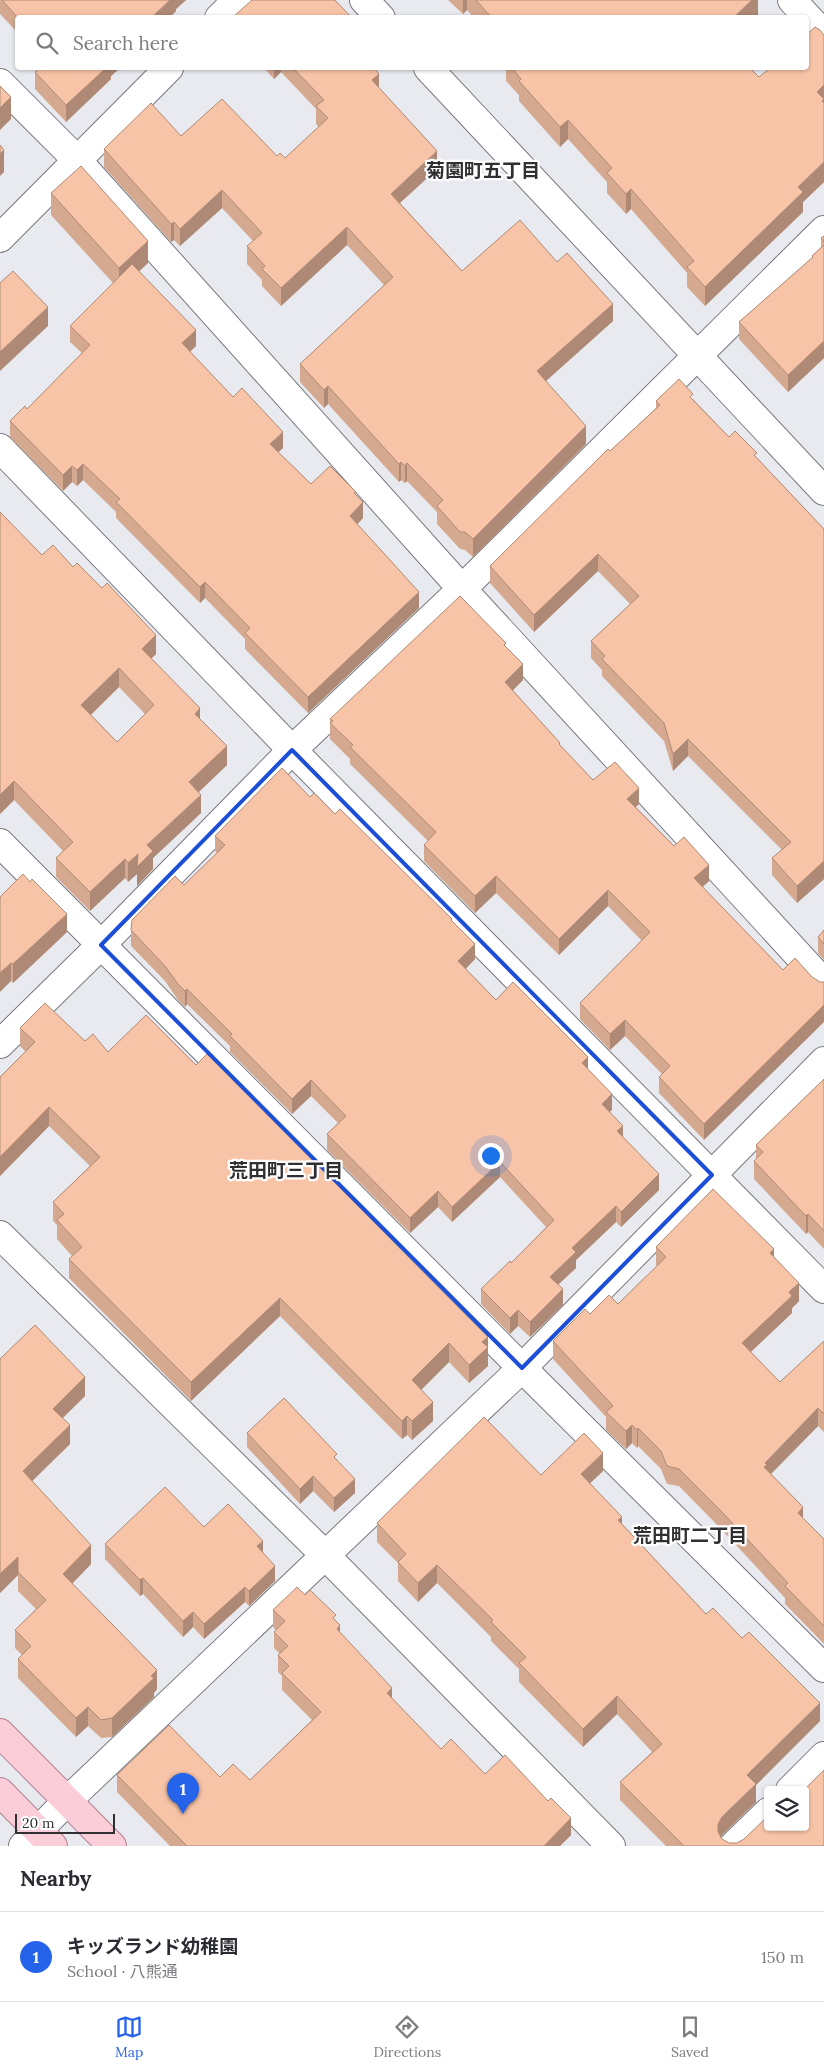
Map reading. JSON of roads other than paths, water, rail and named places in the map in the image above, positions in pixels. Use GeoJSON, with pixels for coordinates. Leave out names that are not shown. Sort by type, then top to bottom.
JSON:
{"type":"FeatureCollection","features":[{"type":"Feature","properties":{"kind":"main road"},"geometry":{"type":"LineString","coordinates":[[0,1733],[112,1846]]}},
{"type":"Feature","properties":{"kind":"main road"},"geometry":{"type":"LineString","coordinates":[[0,1792],[38,1841]]}},
{"type":"Feature","properties":{"kind":"street"},"geometry":{"type":"LineString","coordinates":[[222,15],[237,0]]}},
{"type":"Feature","properties":{"kind":"street"},"geometry":{"type":"LineString","coordinates":[[364,0],[378,15]]}},
{"type":"Feature","properties":{"kind":"street"},"geometry":{"type":"LineString","coordinates":[[792,0],[806,15]]}},
{"type":"Feature","properties":{"kind":"street"},"geometry":{"type":"LineString","coordinates":[[809,18],[824,34]]}},
{"type":"Feature","properties":{"kind":"street"},"geometry":{"type":"LineString","coordinates":[[0,238],[76,159],[167,70]]}},
{"type":"Feature","properties":{"kind":"street"},"geometry":{"type":"LineString","coordinates":[[430,70],[824,491]]}},
{"type":"Feature","properties":{"kind":"street"},"geometry":{"type":"LineString","coordinates":[[0,83],[76,159],[462,589],[824,983]]}},
{"type":"Feature","properties":{"kind":"street"},"geometry":{"type":"LineString","coordinates":[[0,1044],[101,945],[292,750],[462,589],[824,230]]}},
{"type":"Feature","properties":{"kind":"street"},"geometry":{"type":"LineString","coordinates":[[0,448],[292,750],[824,1289]]}},
{"type":"Feature","properties":{"kind":"street"},"geometry":{"type":"LineString","coordinates":[[0,843],[522,1368],[824,1668]]}},
{"type":"Feature","properties":{"kind":"street"},"geometry":{"type":"LineString","coordinates":[[38,1841],[67,1801],[522,1368],[824,1061]]}},
{"type":"Feature","properties":{"kind":"street"},"geometry":{"type":"LineString","coordinates":[[0,1236],[325,1555],[611,1846]]}},
{"type":"Feature","properties":{"kind":"street"},"geometry":{"type":"LineString","coordinates":[[794,1786],[824,1756]]}},
{"type":"Feature","properties":{"kind":"street"},"geometry":{"type":"LineString","coordinates":[[734,1846],[764,1816]]}},
{"type":"Feature","properties":{"kind":"place","name":"キッズランド幼稚園"},"geometry":{"type":"Point","coordinates":[183,1814]}},
{"type":"Feature","properties":{"kind":"district","name":"菊園町五丁目"},"geometry":{"type":"Point","coordinates":[483,170]}},
{"type":"Feature","properties":{"kind":"district","name":"荒田町三丁目"},"geometry":{"type":"Point","coordinates":[286,1170]}},
{"type":"Feature","properties":{"kind":"district","name":"荒田町二丁目"},"geometry":{"type":"Point","coordinates":[690,1535]}}]}
